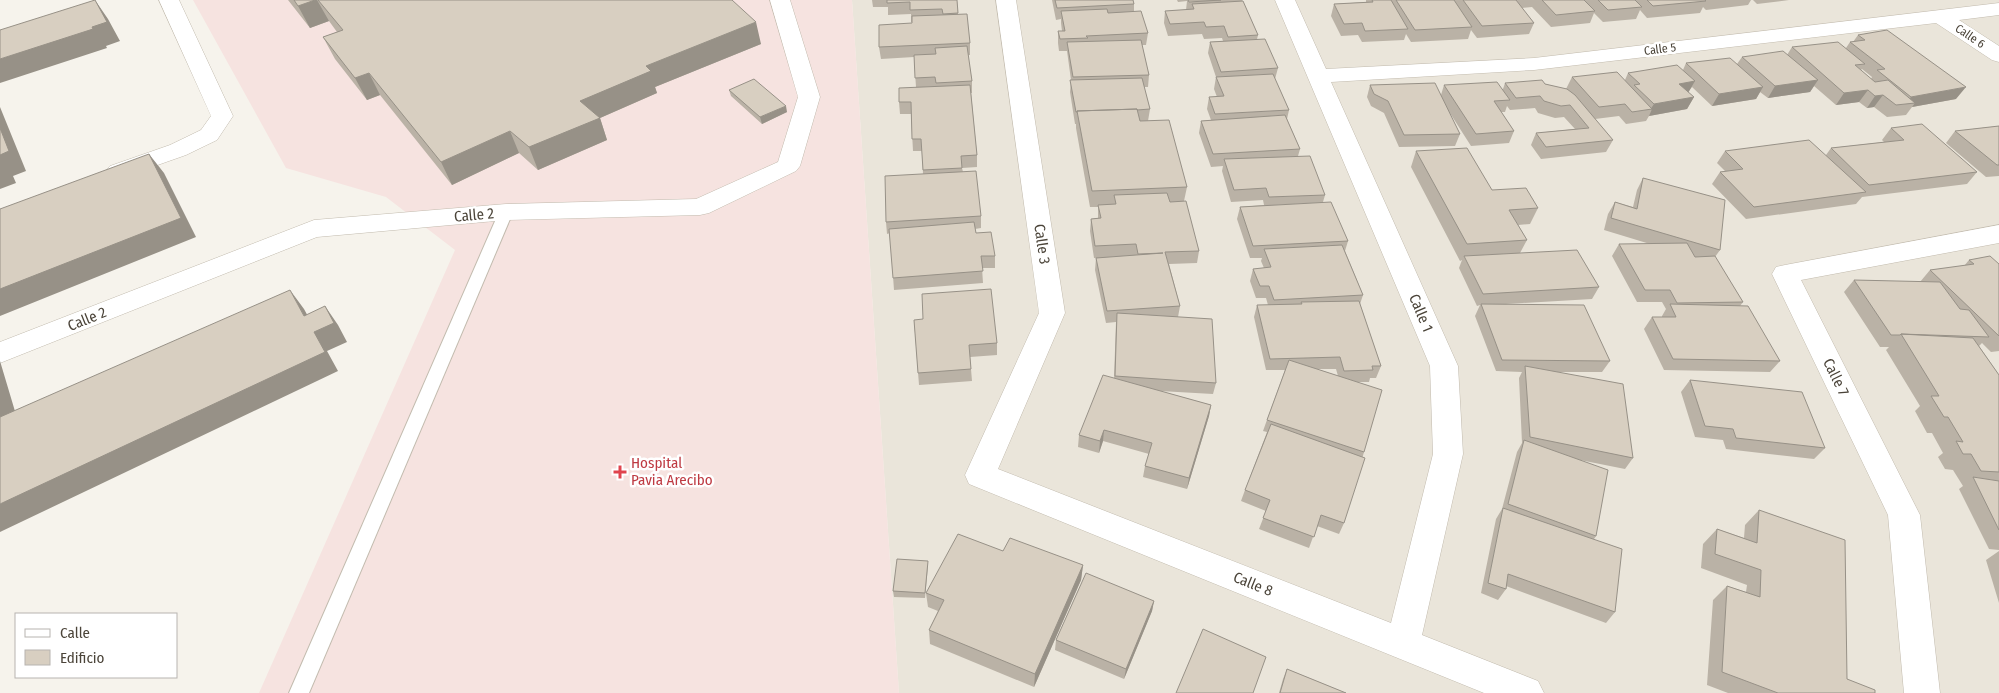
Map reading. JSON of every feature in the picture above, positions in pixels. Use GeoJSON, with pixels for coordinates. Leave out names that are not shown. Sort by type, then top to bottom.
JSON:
{"type":"FeatureCollection","features":[{"type":"Feature","properties":{"kind":"street"},"geometry":{"type":"LineString","coordinates":[[94,180],[178,150],[209,136],[222,116],[169,0]]}},
{"type":"Feature","properties":{"kind":"street","name":"Calle 2"},"geometry":{"type":"LineString","coordinates":[[1,353],[314,229],[506,212],[700,207],[788,166],[809,97],[780,0]]}},
{"type":"Feature","properties":{"kind":"street","name":"Calle 3"},"geometry":{"type":"LineString","coordinates":[[980,475],[1052,313],[1006,0]]}},
{"type":"Feature","properties":{"kind":"street","name":"Calle 1"},"geometry":{"type":"LineString","coordinates":[[1285,0],[1444,366],[1448,454],[1403,644]]}},
{"type":"Feature","properties":{"kind":"street","name":"Calle 5"},"geometry":{"type":"LineString","coordinates":[[1319,76],[1534,64],[1999,9]]}},
{"type":"Feature","properties":{"kind":"street","name":"Calle 6"},"geometry":{"type":"LineString","coordinates":[[1940,16],[1999,56]]}},
{"type":"Feature","properties":{"kind":"street","name":"Calle 7"},"geometry":{"type":"LineString","coordinates":[[1922,693],[1904,515],[1785,274],[1999,234]]}},
{"type":"Feature","properties":{"kind":"street","name":"Calle 8"},"geometry":{"type":"LineString","coordinates":[[980,475],[1526,693]]}},
{"type":"Feature","properties":{"kind":"lane"},"geometry":{"type":"LineString","coordinates":[[300,693],[506,212]]}},
{"type":"Feature","properties":{"kind":"shaded area","name":"Hospital Pavia Arecibo"},"geometry":{"type":"Polygon","coordinates":[[[193,0],[852,0],[899,693],[259,693],[455,250],[386,197],[286,168],[193,0]]]}},
{"type":"Feature","properties":{"kind":"shaded area"},"geometry":{"type":"Polygon","coordinates":[[[852,0],[1999,0],[1999,693],[899,693],[852,0]]]}},
{"type":"Feature","properties":{"kind":"building"},"geometry":{"type":"Polygon","coordinates":[[[95,0],[107,22],[92,27],[93,29],[0,59],[0,30],[95,0]]]}},
{"type":"Feature","properties":{"kind":"building"},"geometry":{"type":"Polygon","coordinates":[[[294,0],[315,0],[298,6],[294,0]]]}},
{"type":"Feature","properties":{"kind":"building"},"geometry":{"type":"Polygon","coordinates":[[[318,0],[732,0],[756,22],[646,66],[651,71],[580,101],[600,118],[529,147],[510,131],[441,162],[369,73],[355,78],[323,37],[343,30],[318,0]]]}},
{"type":"Feature","properties":{"kind":"building"},"geometry":{"type":"Polygon","coordinates":[[[887,0],[957,0],[958,13],[943,14],[942,9],[910,10],[910,2],[887,3],[887,0]]]}},
{"type":"Feature","properties":{"kind":"building"},"geometry":{"type":"Polygon","coordinates":[[[1055,0],[1133,0],[1134,4],[1057,8],[1055,0]]]}},
{"type":"Feature","properties":{"kind":"building"},"geometry":{"type":"Polygon","coordinates":[[[1188,0],[1221,0],[1189,2],[1188,0]]]}},
{"type":"Feature","properties":{"kind":"building"},"geometry":{"type":"Polygon","coordinates":[[[1372,0],[1391,0],[1408,29],[1365,31],[1362,23],[1344,24],[1334,4],[1373,2],[1372,0]]]}},
{"type":"Feature","properties":{"kind":"building"},"geometry":{"type":"Polygon","coordinates":[[[1396,0],[1454,0],[1472,27],[1415,30],[1396,0]]]}},
{"type":"Feature","properties":{"kind":"building"},"geometry":{"type":"Polygon","coordinates":[[[1463,0],[1516,0],[1534,23],[1482,26],[1463,0]]]}},
{"type":"Feature","properties":{"kind":"building"},"geometry":{"type":"Polygon","coordinates":[[[1542,0],[1584,0],[1595,11],[1556,15],[1542,0]]]}},
{"type":"Feature","properties":{"kind":"building"},"geometry":{"type":"Polygon","coordinates":[[[1598,0],[1635,0],[1642,7],[1608,10],[1598,0]]]}},
{"type":"Feature","properties":{"kind":"building"},"geometry":{"type":"Polygon","coordinates":[[[1647,0],[1705,0],[1706,1],[1653,6],[1647,0]]]}},
{"type":"Feature","properties":{"kind":"building"},"geometry":{"type":"Polygon","coordinates":[[[1243,1],[1258,35],[1228,37],[1224,26],[1206,27],[1204,22],[1170,24],[1165,11],[1194,9],[1192,4],[1243,1]]]}},
{"type":"Feature","properties":{"kind":"building"},"geometry":{"type":"Polygon","coordinates":[[[1107,9],[1108,13],[1141,11],[1148,33],[1060,39],[1058,31],[1065,31],[1061,11],[1107,9]]]}},
{"type":"Feature","properties":{"kind":"building"},"geometry":{"type":"Polygon","coordinates":[[[967,14],[970,43],[879,47],[879,25],[912,23],[912,16],[967,14]]]}},
{"type":"Feature","properties":{"kind":"building"},"geometry":{"type":"Polygon","coordinates":[[[1887,30],[1966,87],[1911,97],[1877,70],[1885,69],[1850,42],[1865,40],[1858,35],[1887,30]]]}},
{"type":"Feature","properties":{"kind":"building"},"geometry":{"type":"Polygon","coordinates":[[[1265,39],[1278,68],[1221,72],[1210,42],[1265,39]]]}},
{"type":"Feature","properties":{"kind":"building"},"geometry":{"type":"Polygon","coordinates":[[[1141,40],[1149,75],[1073,77],[1067,42],[1141,40]]]}},
{"type":"Feature","properties":{"kind":"building"},"geometry":{"type":"Polygon","coordinates":[[[1838,42],[1865,64],[1855,65],[1875,82],[1888,80],[1915,103],[1896,105],[1883,95],[1875,96],[1868,90],[1844,93],[1792,47],[1838,42]]]}},
{"type":"Feature","properties":{"kind":"building"},"geometry":{"type":"Polygon","coordinates":[[[967,46],[972,81],[936,83],[935,77],[915,78],[914,55],[936,54],[935,48],[967,46]]]}},
{"type":"Feature","properties":{"kind":"building"},"geometry":{"type":"Polygon","coordinates":[[[1783,51],[1818,80],[1775,86],[1742,57],[1783,51]]]}},
{"type":"Feature","properties":{"kind":"building"},"geometry":{"type":"Polygon","coordinates":[[[1730,58],[1763,87],[1719,94],[1686,63],[1730,58]]]}},
{"type":"Feature","properties":{"kind":"building"},"geometry":{"type":"Polygon","coordinates":[[[1677,65],[1695,81],[1679,84],[1694,97],[1654,104],[1634,85],[1640,84],[1628,73],[1677,65]]]}},
{"type":"Feature","properties":{"kind":"building"},"geometry":{"type":"Polygon","coordinates":[[[1617,72],[1652,109],[1632,112],[1625,104],[1599,107],[1572,77],[1617,72]]]}},
{"type":"Feature","properties":{"kind":"building"},"geometry":{"type":"Polygon","coordinates":[[[1273,74],[1289,110],[1215,114],[1209,97],[1224,96],[1216,77],[1273,74]]]}},
{"type":"Feature","properties":{"kind":"building"},"geometry":{"type":"Polygon","coordinates":[[[1142,78],[1150,109],[1076,112],[1070,80],[1142,78]]]}},
{"type":"Feature","properties":{"kind":"building"},"geometry":{"type":"Polygon","coordinates":[[[754,79],[786,106],[760,117],[729,90],[754,79]]]}},
{"type":"Feature","properties":{"kind":"building"},"geometry":{"type":"Polygon","coordinates":[[[1542,80],[1545,84],[1567,89],[1575,95],[1613,140],[1546,147],[1536,133],[1589,128],[1570,105],[1561,106],[1544,101],[1540,96],[1516,98],[1505,83],[1542,80]]]}},
{"type":"Feature","properties":{"kind":"building"},"geometry":{"type":"Polygon","coordinates":[[[1497,82],[1510,100],[1494,101],[1514,131],[1476,134],[1444,85],[1497,82]]]}},
{"type":"Feature","properties":{"kind":"building"},"geometry":{"type":"Polygon","coordinates":[[[1435,83],[1460,134],[1404,135],[1388,101],[1374,94],[1370,85],[1435,83]]]}},
{"type":"Feature","properties":{"kind":"building"},"geometry":{"type":"Polygon","coordinates":[[[970,85],[977,155],[961,156],[962,168],[923,170],[921,139],[912,139],[911,102],[899,102],[899,88],[970,85]]]}},
{"type":"Feature","properties":{"kind":"building"},"geometry":{"type":"Polygon","coordinates":[[[1137,109],[1140,121],[1169,120],[1187,187],[1092,191],[1077,111],[1137,109]]]}},
{"type":"Feature","properties":{"kind":"building"},"geometry":{"type":"Polygon","coordinates":[[[1285,115],[1300,149],[1213,154],[1201,121],[1285,115]]]}},
{"type":"Feature","properties":{"kind":"building"},"geometry":{"type":"Polygon","coordinates":[[[1922,124],[1977,172],[1869,185],[1831,148],[1904,140],[1891,128],[1922,124]]]}},
{"type":"Feature","properties":{"kind":"building"},"geometry":{"type":"Polygon","coordinates":[[[1999,126],[1999,165],[1955,131],[1999,126]]]}},
{"type":"Feature","properties":{"kind":"building"},"geometry":{"type":"Polygon","coordinates":[[[0,128],[9,151],[0,155],[0,128]]]}},
{"type":"Feature","properties":{"kind":"building"},"geometry":{"type":"Polygon","coordinates":[[[1809,140],[1866,192],[1754,207],[1720,172],[1743,169],[1725,151],[1809,140]]]}},
{"type":"Feature","properties":{"kind":"building"},"geometry":{"type":"Polygon","coordinates":[[[1467,148],[1492,190],[1526,188],[1538,208],[1509,210],[1527,240],[1467,244],[1416,151],[1467,148]]]}},
{"type":"Feature","properties":{"kind":"building"},"geometry":{"type":"Polygon","coordinates":[[[149,154],[181,218],[0,289],[0,209],[149,154]]]}},
{"type":"Feature","properties":{"kind":"building"},"geometry":{"type":"Polygon","coordinates":[[[1310,156],[1325,195],[1269,197],[1266,188],[1234,190],[1224,159],[1310,156]]]}},
{"type":"Feature","properties":{"kind":"building"},"geometry":{"type":"Polygon","coordinates":[[[976,171],[981,216],[886,222],[885,176],[976,171]]]}},
{"type":"Feature","properties":{"kind":"building"},"geometry":{"type":"Polygon","coordinates":[[[1643,178],[1725,200],[1720,250],[1611,218],[1615,202],[1637,209],[1643,178]]]}},
{"type":"Feature","properties":{"kind":"building"},"geometry":{"type":"Polygon","coordinates":[[[1167,193],[1170,202],[1186,201],[1199,251],[1165,252],[1180,306],[1107,311],[1096,258],[1163,253],[1138,254],[1136,244],[1095,246],[1091,219],[1101,218],[1098,205],[1116,204],[1114,195],[1167,193]]]}},
{"type":"Feature","properties":{"kind":"building"},"geometry":{"type":"Polygon","coordinates":[[[1331,202],[1348,241],[1253,246],[1240,207],[1331,202]]]}},
{"type":"Feature","properties":{"kind":"building"},"geometry":{"type":"Polygon","coordinates":[[[974,222],[976,233],[991,232],[995,256],[981,256],[983,271],[893,278],[889,229],[974,222]]]}},
{"type":"Feature","properties":{"kind":"building"},"geometry":{"type":"Polygon","coordinates":[[[1687,243],[1695,257],[1715,256],[1743,302],[1677,303],[1670,290],[1645,290],[1619,244],[1687,243]]]}},
{"type":"Feature","properties":{"kind":"building"},"geometry":{"type":"Polygon","coordinates":[[[1342,245],[1363,295],[1274,300],[1269,286],[1260,286],[1253,269],[1271,267],[1264,249],[1342,245]]]}},
{"type":"Feature","properties":{"kind":"building"},"geometry":{"type":"Polygon","coordinates":[[[1577,250],[1599,287],[1483,294],[1464,256],[1577,250]]]}},
{"type":"Feature","properties":{"kind":"building"},"geometry":{"type":"Polygon","coordinates":[[[1990,256],[1999,264],[1999,336],[1930,270],[1974,264],[1969,260],[1990,256]]]}},
{"type":"Feature","properties":{"kind":"building"},"geometry":{"type":"Polygon","coordinates":[[[1854,280],[1940,282],[1960,309],[1969,310],[1989,337],[1891,335],[1854,280]]]}},
{"type":"Feature","properties":{"kind":"building"},"geometry":{"type":"Polygon","coordinates":[[[991,289],[997,343],[969,345],[971,369],[918,373],[914,320],[923,319],[922,294],[991,289]]]}},
{"type":"Feature","properties":{"kind":"building"},"geometry":{"type":"Polygon","coordinates":[[[290,290],[304,316],[325,306],[334,323],[314,332],[325,352],[0,504],[0,417],[290,290]]]}},
{"type":"Feature","properties":{"kind":"building"},"geometry":{"type":"Polygon","coordinates":[[[1359,301],[1381,366],[1372,366],[1373,370],[1344,371],[1340,357],[1270,359],[1257,305],[1359,301]]]}},
{"type":"Feature","properties":{"kind":"building"},"geometry":{"type":"Polygon","coordinates":[[[1481,304],[1584,305],[1610,361],[1502,360],[1481,304]]]}},
{"type":"Feature","properties":{"kind":"building"},"geometry":{"type":"Polygon","coordinates":[[[1670,304],[1748,306],[1780,361],[1673,359],[1652,317],[1676,317],[1670,304]]]}},
{"type":"Feature","properties":{"kind":"building"},"geometry":{"type":"Polygon","coordinates":[[[1117,313],[1212,319],[1216,383],[1115,376],[1117,313]]]}},
{"type":"Feature","properties":{"kind":"building"},"geometry":{"type":"Polygon","coordinates":[[[1901,334],[1973,338],[1999,375],[1999,472],[1981,471],[1971,454],[1963,454],[1956,441],[1963,442],[1948,417],[1944,417],[1931,396],[1939,396],[1901,334]]]}},
{"type":"Feature","properties":{"kind":"building"},"geometry":{"type":"Polygon","coordinates":[[[1289,360],[1382,390],[1364,452],[1267,420],[1289,360]]]}},
{"type":"Feature","properties":{"kind":"building"},"geometry":{"type":"Polygon","coordinates":[[[1525,366],[1623,384],[1633,458],[1530,437],[1525,366]]]}},
{"type":"Feature","properties":{"kind":"building"},"geometry":{"type":"Polygon","coordinates":[[[1103,375],[1211,405],[1189,478],[1145,466],[1152,443],[1104,430],[1100,441],[1079,435],[1103,375]]]}},
{"type":"Feature","properties":{"kind":"building"},"geometry":{"type":"Polygon","coordinates":[[[1690,380],[1802,392],[1825,448],[1736,438],[1733,429],[1705,426],[1690,380]]]}},
{"type":"Feature","properties":{"kind":"building"},"geometry":{"type":"Polygon","coordinates":[[[1271,424],[1365,458],[1344,523],[1321,515],[1314,537],[1263,518],[1270,500],[1245,490],[1271,424]]]}},
{"type":"Feature","properties":{"kind":"building"},"geometry":{"type":"Polygon","coordinates":[[[1524,440],[1608,470],[1596,536],[1508,504],[1524,440]]]}},
{"type":"Feature","properties":{"kind":"building"},"geometry":{"type":"Polygon","coordinates":[[[1973,477],[1999,481],[1999,530],[1973,477]]]}},
{"type":"Feature","properties":{"kind":"building"},"geometry":{"type":"Polygon","coordinates":[[[1503,508],[1622,549],[1615,612],[1508,574],[1506,589],[1488,583],[1503,508]]]}},
{"type":"Feature","properties":{"kind":"building"},"geometry":{"type":"Polygon","coordinates":[[[1759,510],[1845,540],[1847,679],[1875,690],[1875,693],[1778,693],[1722,672],[1727,586],[1760,597],[1761,570],[1715,554],[1717,529],[1757,543],[1759,510]]]}},
{"type":"Feature","properties":{"kind":"building"},"geometry":{"type":"Polygon","coordinates":[[[958,534],[1003,551],[1010,538],[1083,565],[1035,674],[929,630],[944,600],[926,593],[958,534]]]}},
{"type":"Feature","properties":{"kind":"building"},"geometry":{"type":"Polygon","coordinates":[[[897,559],[928,561],[925,593],[893,591],[897,559]]]}},
{"type":"Feature","properties":{"kind":"building"},"geometry":{"type":"Polygon","coordinates":[[[1086,573],[1154,601],[1126,669],[1056,640],[1086,573]]]}},
{"type":"Feature","properties":{"kind":"building"},"geometry":{"type":"Polygon","coordinates":[[[1203,629],[1266,657],[1253,693],[1176,693],[1203,629]]]}},
{"type":"Feature","properties":{"kind":"building"},"geometry":{"type":"Polygon","coordinates":[[[1287,669],[1346,693],[1280,693],[1287,669]]]}},
{"type":"Feature","properties":{"kind":"place","name":"Hospital Pavia Arecibo"},"geometry":{"type":"Point","coordinates":[620,472]}}]}
